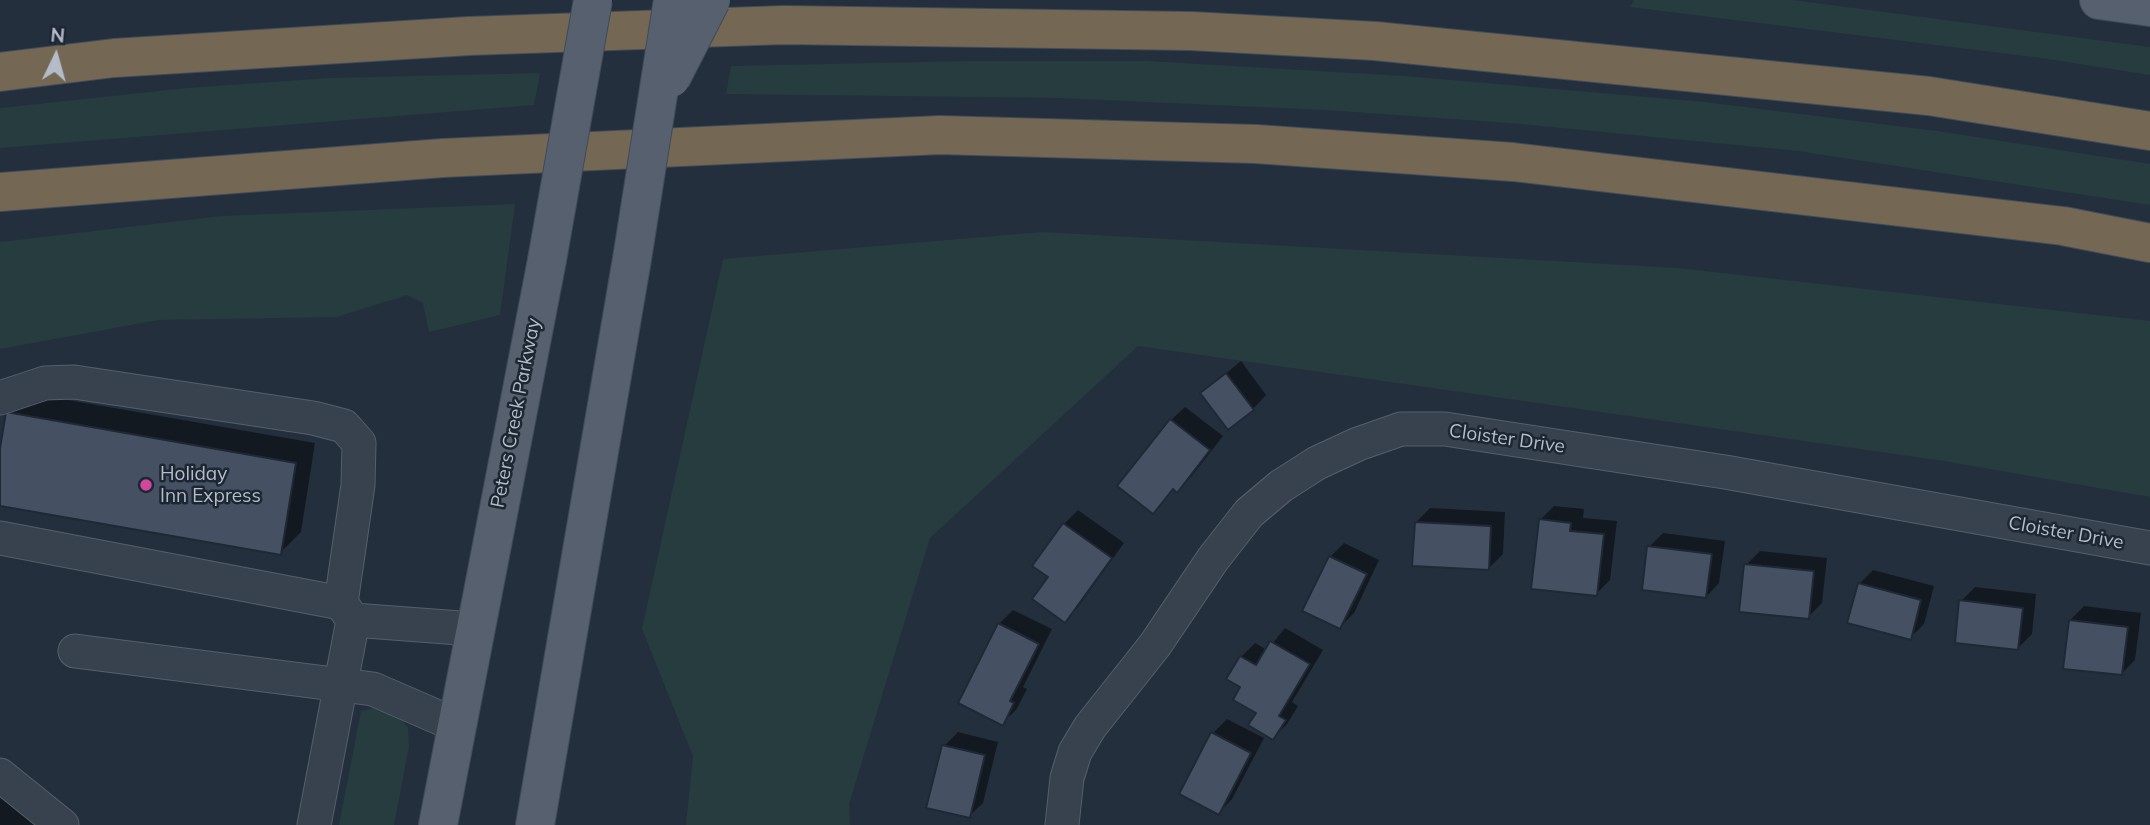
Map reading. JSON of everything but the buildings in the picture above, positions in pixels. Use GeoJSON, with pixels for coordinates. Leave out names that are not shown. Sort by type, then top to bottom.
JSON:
{"type":"FeatureCollection","features":[{"type":"Feature","properties":{"kind":"highway"},"geometry":{"type":"LineString","coordinates":[[0,72],[114,58],[469,36],[743,26],[1191,31],[1375,41],[1929,96],[2150,131]]}},
{"type":"Feature","properties":{"kind":"highway"},"geometry":{"type":"LineString","coordinates":[[0,192],[443,158],[940,135],[1256,144],[1513,162],[2063,226],[2150,243]]}},
{"type":"Feature","properties":{"kind":"highway"},"geometry":{"type":"LineString","coordinates":[[0,210],[38,188]]}},
{"type":"Feature","properties":{"kind":"main road","name":"Peters Creek Parkway"},"geometry":{"type":"LineString","coordinates":[[438,825],[547,260],[593,0]]}},
{"type":"Feature","properties":{"kind":"main road"},"geometry":{"type":"LineString","coordinates":[[535,825],[632,259],[673,0]]}},
{"type":"Feature","properties":{"kind":"main road"},"geometry":{"type":"LineString","coordinates":[[656,108],[711,0]]}},
{"type":"Feature","properties":{"kind":"main road"},"geometry":{"type":"LineString","coordinates":[[2099,0],[2150,7]]}},
{"type":"Feature","properties":{"kind":"street"},"geometry":{"type":"LineString","coordinates":[[0,398],[45,383],[74,382],[313,418],[344,426],[359,443],[358,485],[340,685],[314,825]]}},
{"type":"Feature","properties":{"kind":"street","name":"Cloister Drive"},"geometry":{"type":"LineString","coordinates":[[1062,825],[1067,778],[1075,752],[1090,727],[1155,645],[1213,559],[1249,513],[1281,485],[1317,463],[1358,444],[1401,429],[1445,429],[1725,472],[2150,548]]}},
{"type":"Feature","properties":{"kind":"street"},"geometry":{"type":"LineString","coordinates":[[0,538],[347,611],[474,629]]}},
{"type":"Feature","properties":{"kind":"street"},"geometry":{"type":"LineString","coordinates":[[75,651],[373,689],[456,725]]}},
{"type":"Feature","properties":{"kind":"street"},"geometry":{"type":"LineString","coordinates":[[0,775],[62,825]]}},
{"type":"Feature","properties":{"kind":"green space"},"geometry":{"type":"Polygon","coordinates":[[[1634,0],[1793,0],[2150,47],[2150,75],[2041,58],[1630,7],[1634,0]]]}},
{"type":"Feature","properties":{"kind":"green space"},"geometry":{"type":"Polygon","coordinates":[[[969,61],[1147,61],[1405,76],[1705,102],[1937,131],[2150,164],[2150,205],[1798,151],[1510,123],[1325,110],[1059,98],[726,94],[731,66],[969,61]]]}},
{"type":"Feature","properties":{"kind":"green space"},"geometry":{"type":"Polygon","coordinates":[[[540,73],[534,105],[0,148],[0,108],[187,88],[329,78],[540,73]]]}},
{"type":"Feature","properties":{"kind":"green space"},"geometry":{"type":"Polygon","coordinates":[[[515,204],[500,315],[429,332],[423,303],[407,295],[337,317],[158,320],[0,349],[0,242],[222,216],[515,204]]]}},
{"type":"Feature","properties":{"kind":"green space"},"geometry":{"type":"Polygon","coordinates":[[[1042,232],[1678,268],[2150,321],[2150,497],[1944,461],[1138,346],[930,538],[849,804],[850,825],[686,825],[693,756],[642,629],[723,259],[1042,232]]]}},
{"type":"Feature","properties":{"kind":"green space"},"geometry":{"type":"Polygon","coordinates":[[[380,707],[398,714],[408,728],[409,747],[394,825],[339,825],[361,711],[380,707]]]}},
{"type":"Feature","properties":{"kind":"place","name":"Holiday Inn Express"},"geometry":{"type":"Point","coordinates":[146,485]}}]}
